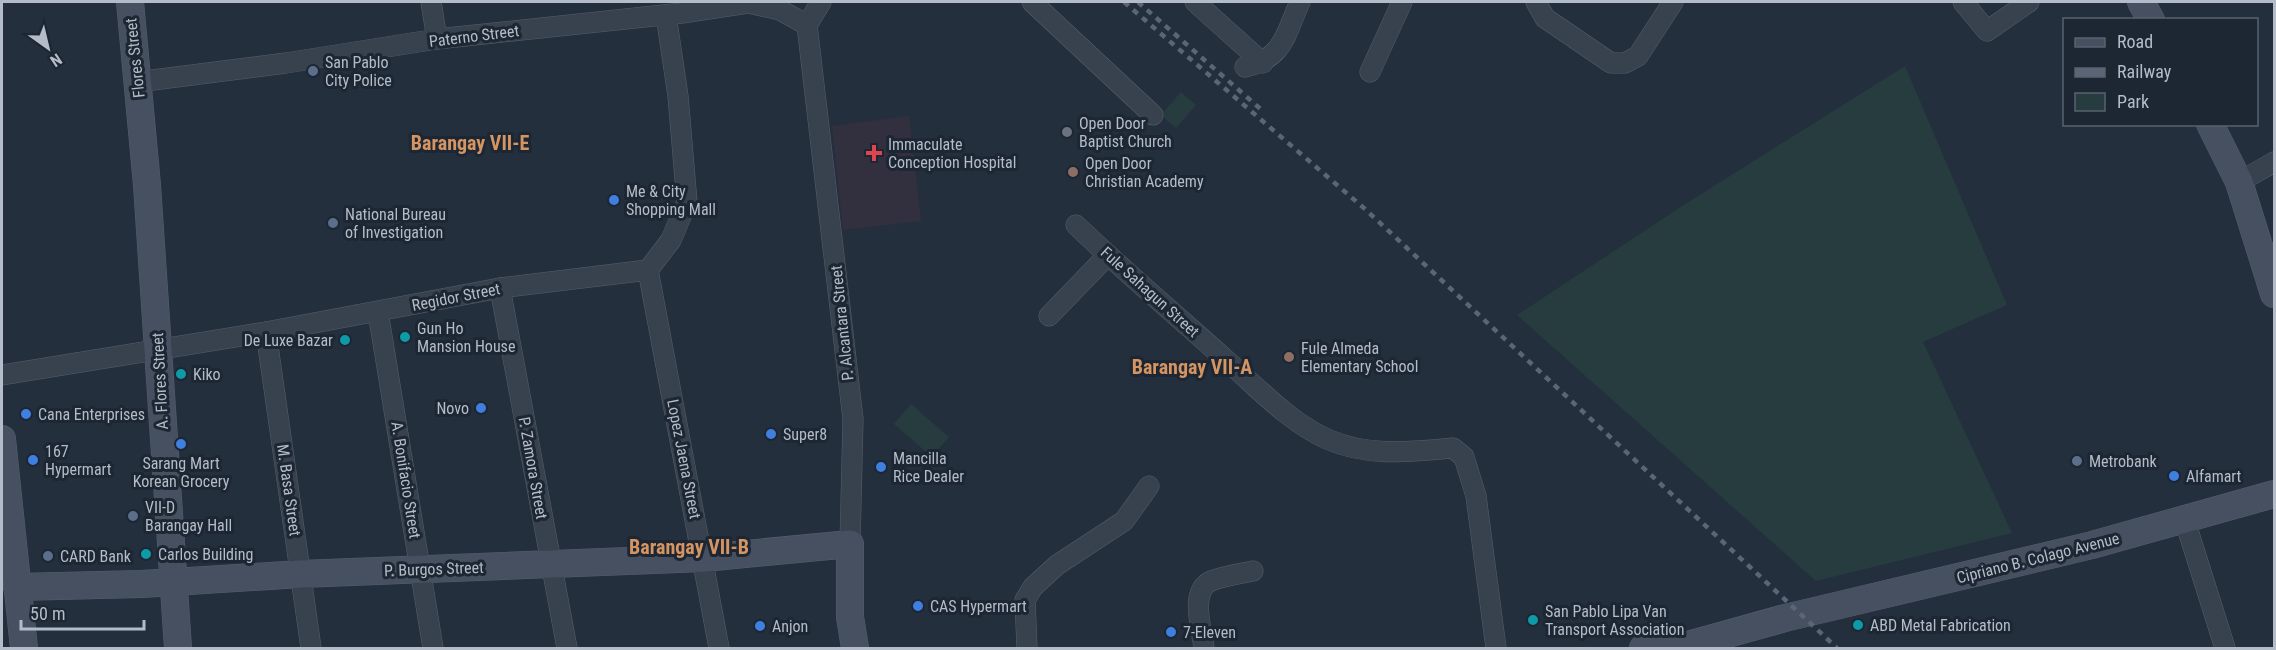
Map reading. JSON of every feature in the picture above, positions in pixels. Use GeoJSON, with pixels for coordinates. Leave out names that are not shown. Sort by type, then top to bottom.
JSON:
{"type":"FeatureCollection","features":[{"type":"Feature","properties":{"kind":"street","name":"Flores Street"},"geometry":{"type":"LineString","coordinates":[[130,2],[141,114]]}},
{"type":"Feature","properties":{"kind":"street"},"geometry":{"type":"LineString","coordinates":[[431,2],[437,39]]}},
{"type":"Feature","properties":{"kind":"street","name":"Paterno Street"},"geometry":{"type":"LineString","coordinates":[[137,82],[286,63],[437,39],[666,15],[748,2],[780,10],[807,25]]}},
{"type":"Feature","properties":{"kind":"street"},"geometry":{"type":"LineString","coordinates":[[807,25],[821,2]]}},
{"type":"Feature","properties":{"kind":"street"},"geometry":{"type":"LineString","coordinates":[[1032,2],[1153,115]]}},
{"type":"Feature","properties":{"kind":"street"},"geometry":{"type":"LineString","coordinates":[[1195,2],[1254,65],[1275,54],[1300,2]]}},
{"type":"Feature","properties":{"kind":"street"},"geometry":{"type":"LineString","coordinates":[[1370,72],[1402,2]]}},
{"type":"Feature","properties":{"kind":"street"},"geometry":{"type":"LineString","coordinates":[[1536,2],[1545,18],[1611,63],[1625,63],[1638,56],[1673,2]]}},
{"type":"Feature","properties":{"kind":"street"},"geometry":{"type":"LineString","coordinates":[[1963,2],[1987,31],[2029,2]]}},
{"type":"Feature","properties":{"kind":"street"},"geometry":{"type":"LineString","coordinates":[[2141,2],[2150,18]]}},
{"type":"Feature","properties":{"kind":"street"},"geometry":{"type":"LineString","coordinates":[[648,270],[670,240],[687,202],[678,96],[666,15]]}},
{"type":"Feature","properties":{"kind":"street","name":"P. Alcantara Street"},"geometry":{"type":"LineString","coordinates":[[807,25],[853,419],[849,609],[855,648]]}},
{"type":"Feature","properties":{"kind":"street","name":"A. Flores Street"},"geometry":{"type":"LineString","coordinates":[[141,114],[178,648]]}},
{"type":"Feature","properties":{"kind":"street"},"geometry":{"type":"LineString","coordinates":[[2211,126],[2239,182],[2274,294]]}},
{"type":"Feature","properties":{"kind":"street"},"geometry":{"type":"LineString","coordinates":[[2239,182],[2274,162]]}},
{"type":"Feature","properties":{"kind":"street","name":"Fule Sahagun Street"},"geometry":{"type":"LineString","coordinates":[[1076,225],[1298,422],[1326,439],[1353,448],[1386,452],[1453,448],[1464,457],[1476,496],[1496,648]]}},
{"type":"Feature","properties":{"kind":"street"},"geometry":{"type":"LineString","coordinates":[[1049,316],[1108,255]]}},
{"type":"Feature","properties":{"kind":"street","name":"Regidor Street"},"geometry":{"type":"LineString","coordinates":[[2,375],[266,332],[500,288],[648,270]]}},
{"type":"Feature","properties":{"kind":"street","name":"Lopez Jaena Street"},"geometry":{"type":"LineString","coordinates":[[648,270],[704,558],[719,648]]}},
{"type":"Feature","properties":{"kind":"street","name":"P. Zamora Street"},"geometry":{"type":"LineString","coordinates":[[500,288],[567,648]]}},
{"type":"Feature","properties":{"kind":"street","name":"A. Bonifacio Street"},"geometry":{"type":"LineString","coordinates":[[378,312],[433,648]]}},
{"type":"Feature","properties":{"kind":"street","name":"M. Basa Street"},"geometry":{"type":"LineString","coordinates":[[266,332],[311,648]]}},
{"type":"Feature","properties":{"kind":"street"},"geometry":{"type":"LineString","coordinates":[[2,440],[17,587],[11,620],[24,648]]}},
{"type":"Feature","properties":{"kind":"street"},"geometry":{"type":"LineString","coordinates":[[1027,648],[1025,600],[1033,587],[1057,565],[1124,521],[1149,486]]}},
{"type":"Feature","properties":{"kind":"street","name":"Cipriano B. Colago Avenue"},"geometry":{"type":"LineString","coordinates":[[1677,648],[1754,639],[1800,615],[2185,521],[2274,494]]}},
{"type":"Feature","properties":{"kind":"street"},"geometry":{"type":"LineString","coordinates":[[2185,521],[2225,648]]}},
{"type":"Feature","properties":{"kind":"street","name":"P. Burgos Street"},"geometry":{"type":"LineString","coordinates":[[17,587],[172,583],[301,574],[704,558],[850,544]]}},
{"type":"Feature","properties":{"kind":"street"},"geometry":{"type":"LineString","coordinates":[[1204,648],[1199,608],[1200,592],[1209,582],[1252,570]]}},
{"type":"Feature","properties":{"kind":"street"},"geometry":{"type":"LineString","coordinates":[[1643,648],[1652,646],[1670,648]]}},
{"type":"Feature","properties":{"kind":"shaded area","name":"Immaculate Conception Hospital"},"geometry":{"type":"Polygon","coordinates":[[[909,116],[921,221],[843,230],[832,126],[909,116]]]}},
{"type":"Feature","properties":{"kind":"green space"},"geometry":{"type":"Polygon","coordinates":[[[1905,66],[2007,305],[1923,342],[2012,533],[1816,581],[1517,315],[1679,208],[1905,66]]]}},
{"type":"Feature","properties":{"kind":"green space"},"geometry":{"type":"Polygon","coordinates":[[[1181,92],[1196,105],[1176,128],[1161,115],[1181,92]]]}},
{"type":"Feature","properties":{"kind":"green space"},"geometry":{"type":"Polygon","coordinates":[[[911,404],[949,437],[932,457],[894,424],[911,404]]]}},
{"type":"Feature","properties":{"kind":"railway"},"geometry":{"type":"LineString","coordinates":[[1124,2],[1365,209],[1837,648]]}},
{"type":"Feature","properties":{"kind":"railway"},"geometry":{"type":"LineString","coordinates":[[1138,2],[1264,112]]}},
{"type":"Feature","properties":{"kind":"place","name":"San Pablo City Police"},"geometry":{"type":"Point","coordinates":[313,71]}},
{"type":"Feature","properties":{"kind":"place","name":"Open Door Baptist Church"},"geometry":{"type":"Point","coordinates":[1067,132]}},
{"type":"Feature","properties":{"kind":"place","name":"Immaculate Conception Hospital"},"geometry":{"type":"Point","coordinates":[874,153]}},
{"type":"Feature","properties":{"kind":"place","name":"Open Door Christian Academy"},"geometry":{"type":"Point","coordinates":[1073,172]}},
{"type":"Feature","properties":{"kind":"place","name":"Me & City Shopping Mall"},"geometry":{"type":"Point","coordinates":[614,200]}},
{"type":"Feature","properties":{"kind":"place","name":"National Bureau of Investigation"},"geometry":{"type":"Point","coordinates":[333,223]}},
{"type":"Feature","properties":{"kind":"place","name":"Gun Ho Mansion House"},"geometry":{"type":"Point","coordinates":[405,337]}},
{"type":"Feature","properties":{"kind":"place","name":"De Luxe Bazar"},"geometry":{"type":"Point","coordinates":[345,340]}},
{"type":"Feature","properties":{"kind":"place","name":"Fule Almeda Elementary School"},"geometry":{"type":"Point","coordinates":[1289,357]}},
{"type":"Feature","properties":{"kind":"place","name":"Kiko"},"geometry":{"type":"Point","coordinates":[181,374]}},
{"type":"Feature","properties":{"kind":"place","name":"Novo"},"geometry":{"type":"Point","coordinates":[481,408]}},
{"type":"Feature","properties":{"kind":"place","name":"Cana Enterprises"},"geometry":{"type":"Point","coordinates":[26,414]}},
{"type":"Feature","properties":{"kind":"place","name":"Super8"},"geometry":{"type":"Point","coordinates":[771,434]}},
{"type":"Feature","properties":{"kind":"place","name":"Sarang Mart Korean Grocery"},"geometry":{"type":"Point","coordinates":[181,444]}},
{"type":"Feature","properties":{"kind":"place","name":"167 Hypermart"},"geometry":{"type":"Point","coordinates":[33,460]}},
{"type":"Feature","properties":{"kind":"place","name":"Metrobank"},"geometry":{"type":"Point","coordinates":[2077,461]}},
{"type":"Feature","properties":{"kind":"place","name":"Mancilla Rice Dealer"},"geometry":{"type":"Point","coordinates":[881,467]}},
{"type":"Feature","properties":{"kind":"place","name":"Alfamart"},"geometry":{"type":"Point","coordinates":[2174,476]}},
{"type":"Feature","properties":{"kind":"place","name":"VII-D Barangay Hall"},"geometry":{"type":"Point","coordinates":[133,516]}},
{"type":"Feature","properties":{"kind":"place","name":"Carlos Building"},"geometry":{"type":"Point","coordinates":[146,554]}},
{"type":"Feature","properties":{"kind":"place","name":"CARD Bank"},"geometry":{"type":"Point","coordinates":[48,556]}},
{"type":"Feature","properties":{"kind":"place","name":"CAS Hypermart"},"geometry":{"type":"Point","coordinates":[918,606]}},
{"type":"Feature","properties":{"kind":"place","name":"San Pablo Lipa Van Transport Association"},"geometry":{"type":"Point","coordinates":[1533,620]}},
{"type":"Feature","properties":{"kind":"place","name":"ABD Metal Fabrication"},"geometry":{"type":"Point","coordinates":[1858,625]}},
{"type":"Feature","properties":{"kind":"place","name":"Anjon"},"geometry":{"type":"Point","coordinates":[760,626]}},
{"type":"Feature","properties":{"kind":"place","name":"7-Eleven"},"geometry":{"type":"Point","coordinates":[1171,632]}},
{"type":"Feature","properties":{"kind":"district","name":"Barangay VII-E"},"geometry":{"type":"Point","coordinates":[470,143]}},
{"type":"Feature","properties":{"kind":"district","name":"Barangay VII-A"},"geometry":{"type":"Point","coordinates":[1192,367]}},
{"type":"Feature","properties":{"kind":"district","name":"Barangay VII-B"},"geometry":{"type":"Point","coordinates":[689,547]}}]}
